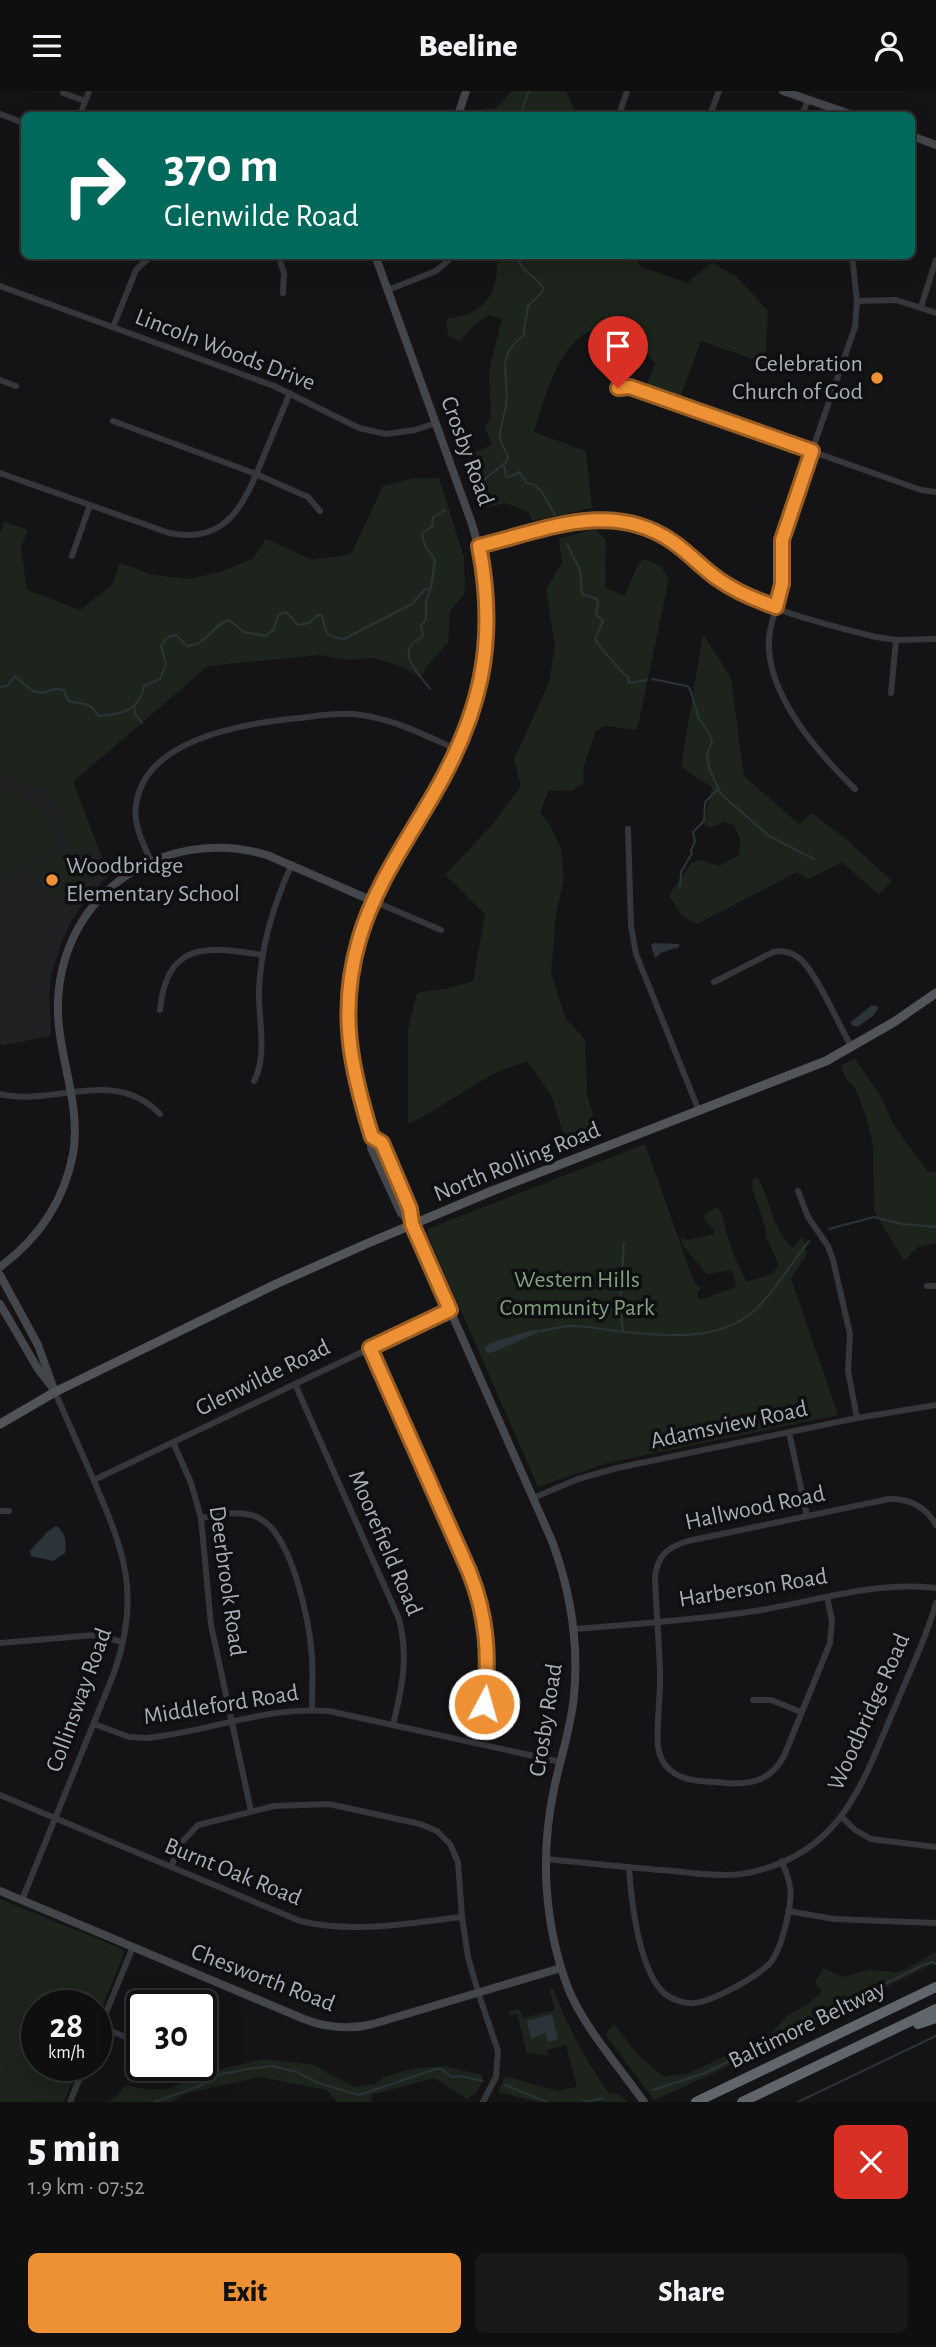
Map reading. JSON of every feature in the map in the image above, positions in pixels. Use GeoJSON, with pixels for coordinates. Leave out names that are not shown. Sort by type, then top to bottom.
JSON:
{"type":"FeatureCollection","features":[{"type":"Feature","properties":{"kind":"highway","name":"Baltimore Beltway"},"geometry":{"type":"LineString","coordinates":[[695,2102],[936,1984]]}},
{"type":"Feature","properties":{"kind":"highway","name":"Baltimore Beltway"},"geometry":{"type":"LineString","coordinates":[[742,2102],[936,2009]]}},
{"type":"Feature","properties":{"kind":"highway"},"geometry":{"type":"LineString","coordinates":[[862,2044],[936,2018]]}},
{"type":"Feature","properties":{"kind":"main road","name":"North Rolling Road"},"geometry":{"type":"LineString","coordinates":[[0,1424],[55,1392],[263,1290],[412,1224],[793,1075],[852,1048],[936,993]]}},
{"type":"Feature","properties":{"kind":"street"},"geometry":{"type":"LineString","coordinates":[[64,91],[63,93],[85,101]]}},
{"type":"Feature","properties":{"kind":"street"},"geometry":{"type":"LineString","coordinates":[[81,112],[89,91]]}},
{"type":"Feature","properties":{"kind":"street"},"geometry":{"type":"LineString","coordinates":[[459,112],[466,91]]}},
{"type":"Feature","properties":{"kind":"street"},"geometry":{"type":"LineString","coordinates":[[620,112],[627,91]]}},
{"type":"Feature","properties":{"kind":"street"},"geometry":{"type":"LineString","coordinates":[[711,112],[719,91]]}},
{"type":"Feature","properties":{"kind":"street"},"geometry":{"type":"LineString","coordinates":[[783,91],[844,112]]}},
{"type":"Feature","properties":{"kind":"street"},"geometry":{"type":"LineString","coordinates":[[803,112],[808,100]]}},
{"type":"Feature","properties":{"kind":"street"},"geometry":{"type":"LineString","coordinates":[[0,114],[21,122]]}},
{"type":"Feature","properties":{"kind":"street"},"geometry":{"type":"LineString","coordinates":[[915,137],[936,145]]}},
{"type":"Feature","properties":{"kind":"street"},"geometry":{"type":"LineString","coordinates":[[113,327],[136,270],[148,259]]}},
{"type":"Feature","properties":{"kind":"street"},"geometry":{"type":"LineString","coordinates":[[279,259],[284,273],[283,293]]}},
{"type":"Feature","properties":{"kind":"street","name":"Crosby Road"},"geometry":{"type":"LineString","coordinates":[[376,259],[479,546],[488,609],[486,652],[477,701],[458,750],[373,901],[358,942],[348,1020],[352,1069],[372,1137],[371,1148],[401,1213],[412,1224],[561,1566],[575,1629],[573,1699],[547,1832],[546,1859],[552,1928],[569,1991],[591,2028],[644,2102]]}},
{"type":"Feature","properties":{"kind":"street"},"geometry":{"type":"LineString","coordinates":[[388,290],[436,271],[450,259]]}},
{"type":"Feature","properties":{"kind":"street"},"geometry":{"type":"LineString","coordinates":[[852,259],[857,314],[852,339],[782,540],[782,584],[771,625],[769,648],[779,685],[814,747],[855,789]]}},
{"type":"Feature","properties":{"kind":"street"},"geometry":{"type":"LineString","coordinates":[[921,307],[936,260]]}},
{"type":"Feature","properties":{"kind":"street","name":"Lincoln Woods Drive"},"geometry":{"type":"LineString","coordinates":[[0,286],[290,393],[348,423],[372,431],[399,433],[436,423]]}},
{"type":"Feature","properties":{"kind":"street"},"geometry":{"type":"LineString","coordinates":[[857,301],[896,300],[936,313]]}},
{"type":"Feature","properties":{"kind":"street"},"geometry":{"type":"LineString","coordinates":[[0,380],[16,386]]}},
{"type":"Feature","properties":{"kind":"street"},"geometry":{"type":"LineString","coordinates":[[618,388],[630,387],[921,490],[936,492]]}},
{"type":"Feature","properties":{"kind":"street"},"geometry":{"type":"LineString","coordinates":[[0,473],[169,533],[193,536],[216,530],[234,516],[257,474],[290,393]]}},
{"type":"Feature","properties":{"kind":"street"},"geometry":{"type":"LineString","coordinates":[[113,421],[257,474],[308,497],[320,511]]}},
{"type":"Feature","properties":{"kind":"street"},"geometry":{"type":"LineString","coordinates":[[72,556],[90,505]]}},
{"type":"Feature","properties":{"kind":"street"},"geometry":{"type":"LineString","coordinates":[[479,546],[579,521],[629,521],[676,543],[719,580],[737,591],[776,607],[857,632],[896,640],[936,639]]}},
{"type":"Feature","properties":{"kind":"street"},"geometry":{"type":"LineString","coordinates":[[891,693],[896,640]]}},
{"type":"Feature","properties":{"kind":"street"},"geometry":{"type":"LineString","coordinates":[[151,861],[135,814],[142,783],[169,755],[219,731],[259,722],[352,714],[396,723],[458,750]]}},
{"type":"Feature","properties":{"kind":"street"},"geometry":{"type":"LineString","coordinates":[[628,829],[631,926],[636,954],[699,1111]]}},
{"type":"Feature","properties":{"kind":"street"},"geometry":{"type":"LineString","coordinates":[[0,1267],[37,1233],[64,1186],[74,1150],[71,1092],[60,1036],[58,1002],[64,963],[88,911],[124,877],[151,861],[181,851],[215,847],[252,851],[292,864],[441,930]]}},
{"type":"Feature","properties":{"kind":"street"},"geometry":{"type":"LineString","coordinates":[[254,1081],[260,1065],[259,991],[263,955],[276,901],[292,864]]}},
{"type":"Feature","properties":{"kind":"street"},"geometry":{"type":"LineString","coordinates":[[160,1010],[168,977],[177,964],[193,953],[209,948],[263,955]]}},
{"type":"Feature","properties":{"kind":"street"},"geometry":{"type":"LineString","coordinates":[[715,982],[773,952],[794,954],[807,966],[852,1048]]}},
{"type":"Feature","properties":{"kind":"street"},"geometry":{"type":"LineString","coordinates":[[0,1094],[33,1097],[110,1089],[140,1099],[160,1114]]}},
{"type":"Feature","properties":{"kind":"street"},"geometry":{"type":"LineString","coordinates":[[799,1191],[808,1217],[828,1245],[833,1260],[850,1334],[848,1371],[858,1418]]}},
{"type":"Feature","properties":{"kind":"street","name":"Collinsway Road"},"geometry":{"type":"LineString","coordinates":[[0,1275],[38,1345],[55,1392],[113,1525],[125,1565],[129,1607],[114,1673],[22,1900]]}},
{"type":"Feature","properties":{"kind":"street"},"geometry":{"type":"LineString","coordinates":[[927,1286],[936,1286]]}},
{"type":"Feature","properties":{"kind":"street","name":"Collinsway Road"},"geometry":{"type":"LineString","coordinates":[[0,1304],[38,1369],[55,1392]]}},
{"type":"Feature","properties":{"kind":"street","name":"Glenwilde Road"},"geometry":{"type":"LineString","coordinates":[[94,1480],[450,1310]]}},
{"type":"Feature","properties":{"kind":"street"},"geometry":{"type":"LineString","coordinates":[[370,1348],[479,1599],[486,1631],[487,1664],[484,1704],[474,1743]]}},
{"type":"Feature","properties":{"kind":"street","name":"Moorefield Road"},"geometry":{"type":"LineString","coordinates":[[295,1384],[399,1619],[405,1646],[405,1672],[393,1725]]}},
{"type":"Feature","properties":{"kind":"street","name":"Adamsview Road"},"geometry":{"type":"LineString","coordinates":[[533,1498],[608,1470],[858,1418],[936,1405]]}},
{"type":"Feature","properties":{"kind":"street"},"geometry":{"type":"LineString","coordinates":[[789,1432],[807,1516]]}},
{"type":"Feature","properties":{"kind":"street","name":"Deerbrook Road"},"geometry":{"type":"LineString","coordinates":[[173,1442],[187,1471],[201,1518],[211,1625],[251,1811]]}},
{"type":"Feature","properties":{"kind":"street","name":"Hallwood Road"},"geometry":{"type":"LineString","coordinates":[[801,1712],[779,1765],[758,1781],[739,1784],[694,1780],[678,1775],[665,1764],[659,1748],[660,1674],[656,1565],[659,1558],[671,1547],[688,1541],[892,1499],[910,1501],[926,1511],[936,1525]]}},
{"type":"Feature","properties":{"kind":"street"},"geometry":{"type":"LineString","coordinates":[[0,1511],[9,1511]]}},
{"type":"Feature","properties":{"kind":"street"},"geometry":{"type":"LineString","coordinates":[[201,1518],[242,1514],[259,1518],[275,1532],[298,1587],[309,1630],[312,1710]]}},
{"type":"Feature","properties":{"kind":"street","name":"Harberson Road"},"geometry":{"type":"LineString","coordinates":[[575,1629],[744,1613],[897,1585],[936,1588]]}},
{"type":"Feature","properties":{"kind":"street"},"geometry":{"type":"LineString","coordinates":[[753,1700],[771,1700],[801,1712],[830,1643],[832,1620],[827,1597]]}},
{"type":"Feature","properties":{"kind":"street","name":"Woodbridge Road"},"geometry":{"type":"LineString","coordinates":[[546,1859],[724,1875],[754,1871],[782,1861],[812,1844],[842,1817],[863,1783],[936,1603]]}},
{"type":"Feature","properties":{"kind":"street"},"geometry":{"type":"LineString","coordinates":[[0,1643],[94,1635],[123,1642]]}},
{"type":"Feature","properties":{"kind":"street","name":"Middleford Road"},"geometry":{"type":"LineString","coordinates":[[94,1724],[129,1737],[147,1738],[266,1713],[312,1710],[345,1713],[561,1762]]}},
{"type":"Feature","properties":{"kind":"street","name":"Burnt Oak Road"},"geometry":{"type":"LineString","coordinates":[[0,1795],[286,1916],[315,1925],[363,1928],[462,1917]]}},
{"type":"Feature","properties":{"kind":"street"},"geometry":{"type":"LineString","coordinates":[[171,1867],[181,1843],[198,1825],[290,1804],[329,1804],[429,1827],[443,1836],[458,1862],[468,1957],[499,2060],[493,2087],[483,2102]]}},
{"type":"Feature","properties":{"kind":"street"},"geometry":{"type":"LineString","coordinates":[[842,1817],[855,1830],[871,1839],[936,1847]]}},
{"type":"Feature","properties":{"kind":"street"},"geometry":{"type":"LineString","coordinates":[[629,1867],[632,1908],[643,1951],[656,1984],[662,1992],[686,2003],[701,2002],[749,1979],[766,1968],[777,1952],[791,1890],[782,1861]]}},
{"type":"Feature","properties":{"kind":"street","name":"Chesworth Road"},"geometry":{"type":"LineString","coordinates":[[0,1891],[327,2027],[361,2027],[561,1968]]}},
{"type":"Feature","properties":{"kind":"street"},"geometry":{"type":"LineString","coordinates":[[788,1911],[834,1919],[936,1923]]}},
{"type":"Feature","properties":{"kind":"street"},"geometry":{"type":"LineString","coordinates":[[112,2000],[133,1947]]}},
{"type":"Feature","properties":{"kind":"street"},"geometry":{"type":"LineString","coordinates":[[70,2102],[79,2081]]}},
{"type":"Feature","properties":{"kind":"shaded area","name":"Woodbridge Elementary School"},"geometry":{"type":"Polygon","coordinates":[[[49,721],[109,875],[87,898],[70,923],[62,941],[52,972],[49,993],[51,1036],[4,1045],[0,1044],[0,723],[49,721]]]}},
{"type":"Feature","properties":{"kind":"shaded area"},"geometry":{"type":"Polygon","coordinates":[[[679,944],[679,947],[655,958],[651,945],[679,944]]]}},
{"type":"Feature","properties":{"kind":"shaded area"},"geometry":{"type":"Polygon","coordinates":[[[872,1005],[879,1007],[873,1016],[857,1027],[852,1025],[851,1022],[872,1005]]]}},
{"type":"Feature","properties":{"kind":"shaded area"},"geometry":{"type":"Polygon","coordinates":[[[533,1330],[541,1331],[487,1353],[485,1348],[490,1343],[533,1330]]]}},
{"type":"Feature","properties":{"kind":"shaded area"},"geometry":{"type":"Polygon","coordinates":[[[56,1526],[65,1538],[65,1553],[53,1561],[31,1556],[30,1551],[56,1526]]]}},
{"type":"Feature","properties":{"kind":"shaded area"},"geometry":{"type":"Polygon","coordinates":[[[552,2014],[558,2039],[548,2042],[545,2033],[531,2039],[527,2021],[552,2014]]]}},
{"type":"Feature","properties":{"kind":"green space"},"geometry":{"type":"Polygon","coordinates":[[[512,91],[566,91],[575,111],[474,112],[496,108],[512,91]]]}},
{"type":"Feature","properties":{"kind":"green space"},"geometry":{"type":"Polygon","coordinates":[[[497,259],[635,259],[642,267],[687,283],[712,262],[737,277],[768,311],[765,363],[701,341],[680,398],[647,385],[655,363],[615,326],[593,330],[570,347],[562,359],[548,389],[534,432],[586,451],[592,508],[532,521],[529,512],[505,503],[487,508],[467,455],[492,445],[485,427],[491,417],[489,371],[502,319],[488,315],[473,326],[460,341],[448,336],[446,319],[471,313],[480,307],[492,292],[497,259]]]}},
{"type":"Feature","properties":{"kind":"green space"},"geometry":{"type":"Polygon","coordinates":[[[413,478],[439,478],[464,557],[465,593],[450,611],[448,643],[426,667],[421,678],[398,665],[373,658],[346,660],[320,655],[208,666],[73,782],[91,828],[91,855],[71,847],[61,811],[50,792],[0,772],[0,533],[4,522],[28,530],[21,548],[27,590],[80,610],[112,585],[120,563],[153,575],[188,579],[220,572],[252,559],[266,539],[312,560],[351,554],[383,486],[413,478]]]}},
{"type":"Feature","properties":{"kind":"green space"},"geometry":{"type":"Polygon","coordinates":[[[595,529],[606,540],[605,588],[625,596],[638,564],[644,559],[661,566],[669,579],[637,730],[605,726],[596,731],[583,768],[584,782],[572,791],[549,790],[540,812],[561,848],[564,880],[556,913],[551,973],[566,1019],[585,1039],[587,1095],[597,1127],[566,1143],[552,1097],[528,1062],[512,1066],[482,1080],[408,1124],[408,1030],[417,993],[473,981],[485,914],[445,875],[491,826],[521,786],[514,759],[549,683],[555,646],[546,589],[562,563],[559,539],[595,529]]]}},
{"type":"Feature","properties":{"kind":"green space"},"geometry":{"type":"Polygon","coordinates":[[[703,634],[731,678],[744,776],[799,824],[812,813],[847,840],[892,881],[879,895],[842,862],[808,879],[797,872],[697,924],[681,915],[669,895],[692,862],[703,860],[719,866],[739,855],[740,839],[734,825],[725,822],[709,828],[704,824],[712,787],[681,766],[703,634]]]}},
{"type":"Feature","properties":{"kind":"green space"},"geometry":{"type":"Polygon","coordinates":[[[0,788],[44,811],[54,828],[56,850],[0,879],[0,788]]]}},
{"type":"Feature","properties":{"kind":"green space"},"geometry":{"type":"Polygon","coordinates":[[[67,848],[85,877],[53,897],[35,868],[67,848]]]}},
{"type":"Feature","properties":{"kind":"green space"},"geometry":{"type":"Polygon","coordinates":[[[854,1058],[882,1098],[892,1122],[927,1171],[936,1172],[936,1243],[918,1247],[904,1261],[874,1211],[873,1145],[855,1088],[845,1077],[841,1066],[854,1058]]]}},
{"type":"Feature","properties":{"kind":"green space","name":"Western Hills Community Park"},"geometry":{"type":"Polygon","coordinates":[[[645,1144],[694,1282],[701,1288],[697,1293],[700,1300],[736,1287],[732,1270],[707,1274],[683,1246],[681,1238],[687,1240],[714,1234],[714,1229],[704,1215],[717,1207],[734,1256],[747,1282],[772,1274],[779,1265],[766,1237],[752,1188],[753,1179],[758,1178],[780,1232],[793,1248],[803,1236],[807,1254],[791,1278],[838,1415],[607,1463],[538,1487],[427,1229],[645,1144]]]}},
{"type":"Feature","properties":{"kind":"green space"},"geometry":{"type":"Polygon","coordinates":[[[0,1899],[120,1948],[124,1953],[109,1990],[21,1990],[21,2081],[73,2081],[64,2102],[0,2102],[0,1899]]]}},
{"type":"Feature","properties":{"kind":"green space"},"geometry":{"type":"Polygon","coordinates":[[[936,1952],[936,1962],[706,2077],[654,2100],[605,2034],[614,2024],[638,2055],[663,2076],[687,2074],[768,2036],[787,2016],[822,1992],[815,1982],[823,1968],[842,1977],[868,1970],[897,1972],[936,1952]]]}},
{"type":"Feature","properties":{"kind":"green space"},"geometry":{"type":"Polygon","coordinates":[[[549,1987],[553,1989],[564,2015],[601,2082],[609,2093],[619,2094],[628,2102],[538,2102],[498,2092],[505,2076],[558,2091],[577,2087],[566,2045],[547,2050],[548,2056],[527,2054],[517,2014],[510,2016],[509,2011],[520,2009],[523,2018],[555,2010],[549,1987]]]}},
{"type":"Feature","properties":{"kind":"green space"},"geometry":{"type":"Polygon","coordinates":[[[263,2059],[315,2065],[355,2087],[375,2084],[386,2076],[417,2068],[444,2066],[482,2075],[483,2079],[478,2091],[467,2099],[434,2078],[371,2095],[372,2102],[337,2102],[327,2090],[259,2077],[184,2094],[173,2102],[108,2102],[126,2085],[149,2090],[168,2089],[188,2081],[217,2081],[217,2070],[263,2059]]]}},
{"type":"Feature","properties":{"kind":"waterway"},"geometry":{"type":"LineString","coordinates":[[521,112],[529,91]]}},
{"type":"Feature","properties":{"kind":"waterway"},"geometry":{"type":"LineString","coordinates":[[479,484],[507,461],[500,433],[507,395],[506,360],[514,344],[523,336],[528,306],[543,288],[525,271],[518,259]]}},
{"type":"Feature","properties":{"kind":"waterway"},"geometry":{"type":"LineString","coordinates":[[504,466],[506,476],[519,472],[527,483],[533,484],[542,492],[555,515]]}},
{"type":"Feature","properties":{"kind":"waterway"},"geometry":{"type":"LineString","coordinates":[[0,687],[7,686],[15,676],[37,692],[64,690],[71,702],[87,705],[99,716],[108,715],[129,710],[138,701],[144,686],[160,679],[166,664],[161,646],[171,636],[176,635],[187,646],[194,645],[229,620],[244,632],[266,636],[274,629],[278,615],[286,612],[298,625],[309,623],[322,615],[327,633],[344,639],[412,604],[424,590],[431,588],[435,560],[425,546],[422,533],[432,527],[433,517],[445,510]]}},
{"type":"Feature","properties":{"kind":"waterway"},"geometry":{"type":"LineString","coordinates":[[567,544],[580,570],[582,594],[597,599],[598,602],[596,615],[603,621],[595,639],[628,677],[629,683],[647,680]]}},
{"type":"Feature","properties":{"kind":"waterway"},"geometry":{"type":"LineString","coordinates":[[430,591],[426,601],[426,620],[421,625],[423,636],[411,646],[409,652],[415,669],[430,689]]}},
{"type":"Feature","properties":{"kind":"waterway"},"geometry":{"type":"LineString","coordinates":[[652,679],[687,686],[690,689],[699,719],[712,742],[707,754],[709,768],[721,794],[769,836],[814,859]]}},
{"type":"Feature","properties":{"kind":"waterway"},"geometry":{"type":"LineString","coordinates":[[134,706],[135,714],[142,723]]}},
{"type":"Feature","properties":{"kind":"waterway"},"geometry":{"type":"LineString","coordinates":[[680,886],[681,872],[695,842],[693,832],[704,821],[705,802],[718,789]]}},
{"type":"Feature","properties":{"kind":"waterway"},"geometry":{"type":"LineString","coordinates":[[829,1229],[874,1217],[903,1224],[936,1227]]}},
{"type":"Feature","properties":{"kind":"waterway"},"geometry":{"type":"LineString","coordinates":[[541,1331],[579,1326],[634,1333],[690,1335],[726,1327],[742,1320],[764,1301],[809,1241]]}},
{"type":"Feature","properties":{"kind":"waterway"},"geometry":{"type":"LineString","coordinates":[[623,1331],[620,1307],[624,1243]]}},
{"type":"Feature","properties":{"kind":"waterway"},"geometry":{"type":"LineString","coordinates":[[653,2090],[705,2073],[923,1965],[932,1962],[936,1964]]}},
{"type":"Feature","properties":{"kind":"waterway"},"geometry":{"type":"LineString","coordinates":[[798,2102],[936,2036]]}},
{"type":"Feature","properties":{"kind":"waterway"},"geometry":{"type":"LineString","coordinates":[[154,2102],[200,2086],[212,2076],[272,2066],[297,2072],[318,2083],[359,2095],[436,2069],[441,2069],[452,2077],[483,2081]]}},
{"type":"Feature","properties":{"kind":"waterway"},"geometry":{"type":"LineString","coordinates":[[505,2085],[547,2102]]}},
{"type":"Feature","properties":{"kind":"waterway"},"geometry":{"type":"LineString","coordinates":[[583,2102],[604,2098]]}},
{"type":"Feature","properties":{"kind":"place","name":"Celebration Church of God"},"geometry":{"type":"Point","coordinates":[877,378]}},
{"type":"Feature","properties":{"kind":"place","name":"Woodbridge Elementary School"},"geometry":{"type":"Point","coordinates":[52,880]}},
{"type":"Feature","properties":{"kind":"route"},"geometry":{"type":"LineString","coordinates":[[484,1704],[487,1646],[479,1599],[370,1348],[450,1310],[412,1224],[410,1209],[382,1143],[372,1137],[359,1099],[350,1047],[350,991],[358,942],[373,901],[458,750],[477,701],[488,631],[486,590],[479,546],[579,521],[629,521],[660,533],[676,543],[719,580],[737,591],[776,607],[782,584],[782,540],[812,451],[630,387],[618,388]]}}]}
